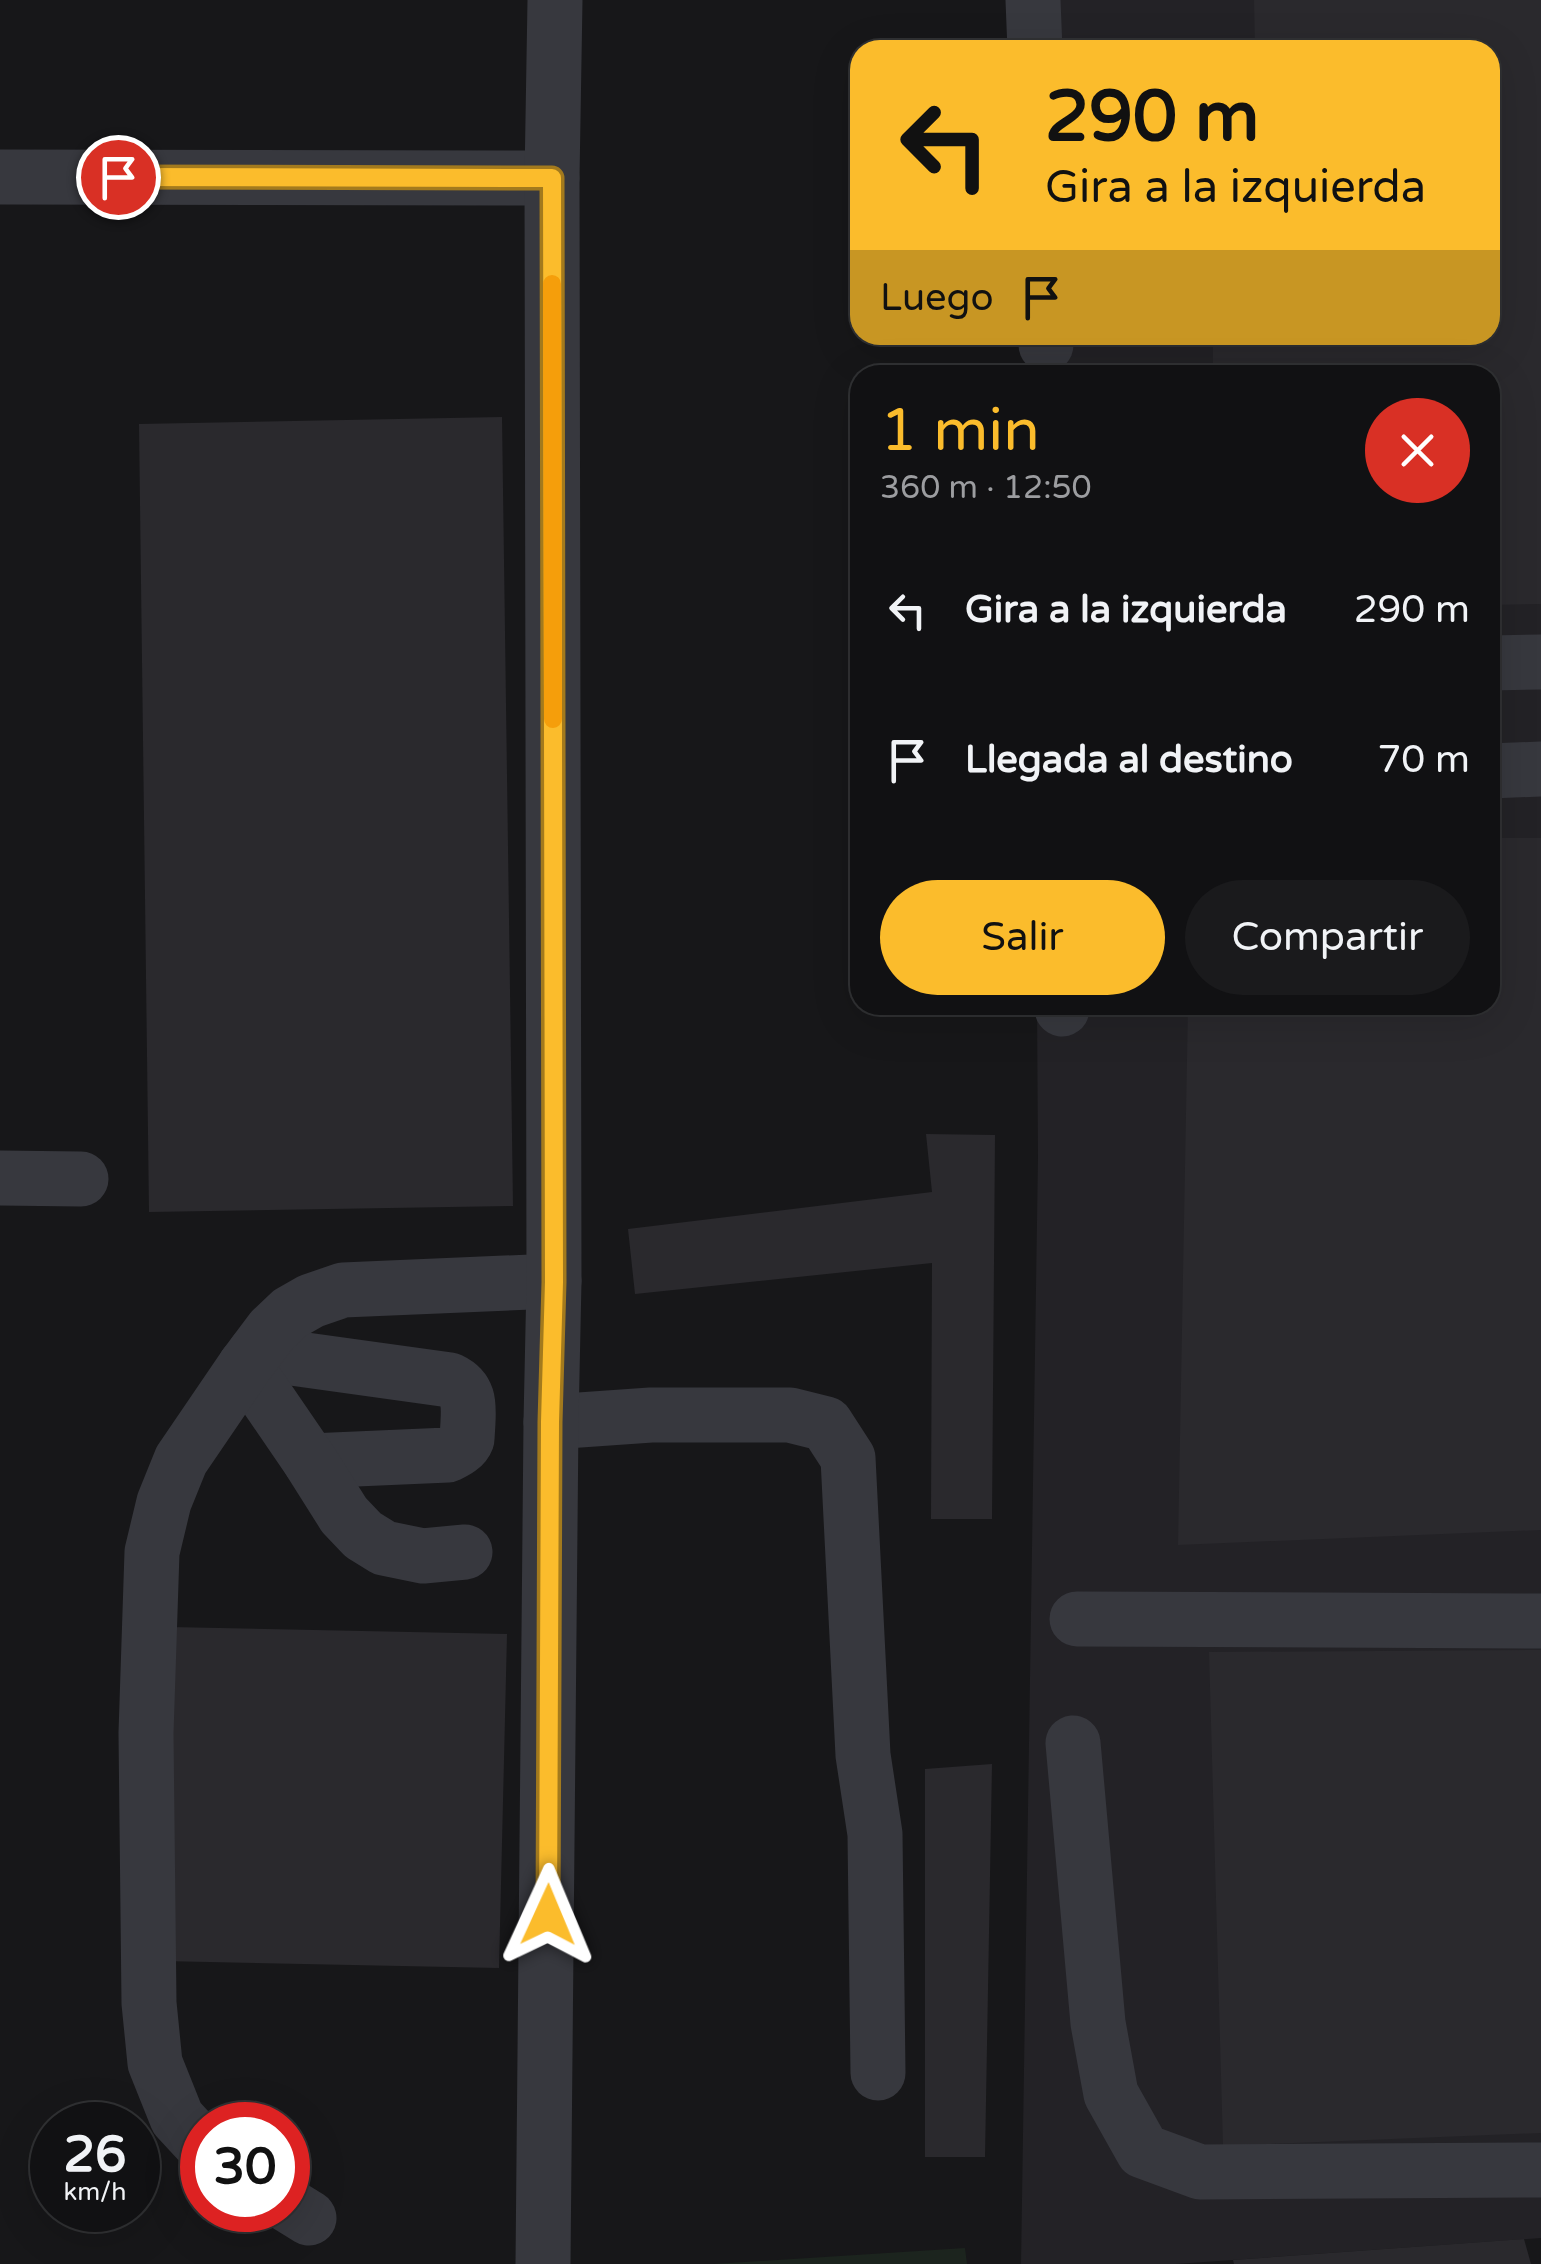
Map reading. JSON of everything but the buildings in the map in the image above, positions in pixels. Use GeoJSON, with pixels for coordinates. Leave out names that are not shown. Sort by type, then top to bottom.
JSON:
{"type":"FeatureCollection","features":[{"type":"Feature","properties":{"kind":"street"},"geometry":{"type":"LineString","coordinates":[[543,2264],[554,1282],[555,0]]}},
{"type":"Feature","properties":{"kind":"street"},"geometry":{"type":"LineString","coordinates":[[1033,0],[1035,40]]}},
{"type":"Feature","properties":{"kind":"street"},"geometry":{"type":"LineString","coordinates":[[0,177],[552,178]]}},
{"type":"Feature","properties":{"kind":"street"},"geometry":{"type":"LineString","coordinates":[[1500,663],[1541,662]]}},
{"type":"Feature","properties":{"kind":"street"},"geometry":{"type":"LineString","coordinates":[[1500,771],[1541,769]]}},
{"type":"Feature","properties":{"kind":"street"},"geometry":{"type":"LineString","coordinates":[[0,1178],[81,1179]]}},
{"type":"Feature","properties":{"kind":"street"},"geometry":{"type":"LineString","coordinates":[[180,2120],[155,2063],[149,2003],[146,1734],[152,1552],[164,1502],[182,1460],[272,1330],[311,1301],[344,1290],[554,1282]]}},
{"type":"Feature","properties":{"kind":"street"},"geometry":{"type":"LineString","coordinates":[[250,1360],[450,1380],[466,1394],[467,1438],[460,1449],[448,1455],[310,1461]]}},
{"type":"Feature","properties":{"kind":"street"},"geometry":{"type":"LineString","coordinates":[[250,1360],[344,1516],[363,1535],[384,1548],[423,1556],[465,1552]]}},
{"type":"Feature","properties":{"kind":"street"},"geometry":{"type":"LineString","coordinates":[[550,1422],[651,1416],[790,1415],[826,1424],[848,1458],[863,1755],[875,1834],[878,2073]]}},
{"type":"Feature","properties":{"kind":"street"},"geometry":{"type":"LineString","coordinates":[[1078,1619],[1541,1621]]}},
{"type":"Feature","properties":{"kind":"street"},"geometry":{"type":"LineString","coordinates":[[1074,1742],[1098,2023],[1111,2094],[1144,2150],[1200,2172],[1541,2170]]}},
{"type":"Feature","properties":{"kind":"shaded area"},"geometry":{"type":"Polygon","coordinates":[[[1030,0],[1541,0],[1541,2238],[1176,2264],[1021,2264],[1037,1015],[1500,1015],[1500,365],[1032,365],[1032,345],[1500,345],[1500,40],[1030,40],[1030,0]]]}},
{"type":"Feature","properties":{"kind":"shaded area"},"geometry":{"type":"Polygon","coordinates":[[[965,2248],[967,2264],[713,2264],[965,2248]]]}},
{"type":"Feature","properties":{"kind":"slow traffic"},"geometry":{"type":"LineString","coordinates":[[552,284],[553,719]]}},
{"type":"Feature","properties":{"kind":"route"},"geometry":{"type":"LineString","coordinates":[[118,177],[552,178],[554,1282],[548,1915]]}}]}
